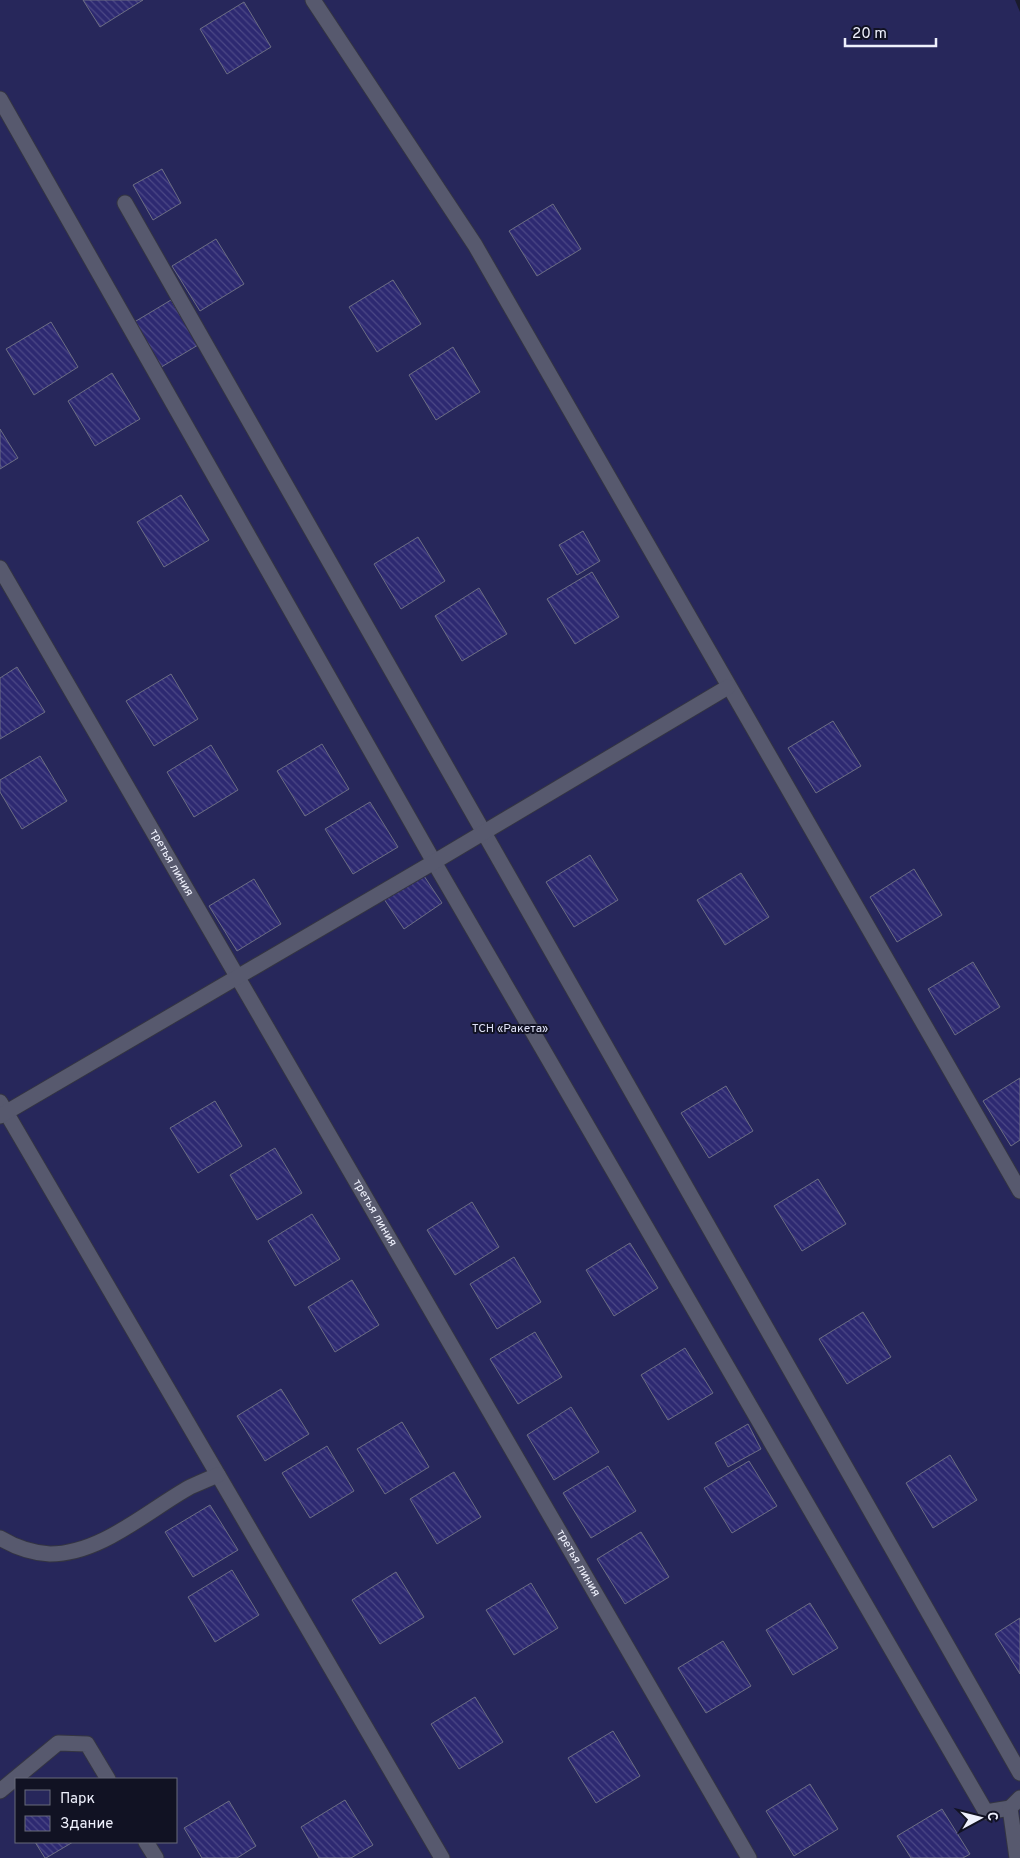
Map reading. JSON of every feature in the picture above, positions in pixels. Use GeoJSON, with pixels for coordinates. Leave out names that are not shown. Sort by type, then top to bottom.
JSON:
{"type":"FeatureCollection","features":[{"type":"Feature","properties":{"kind":"lane"},"geometry":{"type":"LineString","coordinates":[[313,0],[475,245],[728,687],[1020,1190]]}},
{"type":"Feature","properties":{"kind":"lane"},"geometry":{"type":"LineString","coordinates":[[0,99],[434,862],[986,1812],[1015,1803],[1017,1858]]}},
{"type":"Feature","properties":{"kind":"lane"},"geometry":{"type":"LineString","coordinates":[[125,203],[1020,1774]]}},
{"type":"Feature","properties":{"kind":"lane","name":"третья линия"},"geometry":{"type":"LineString","coordinates":[[0,568],[749,1858]]}},
{"type":"Feature","properties":{"kind":"lane"},"geometry":{"type":"LineString","coordinates":[[442,1858],[2,1110],[237,977],[728,687]]}},
{"type":"Feature","properties":{"kind":"lane"},"geometry":{"type":"LineString","coordinates":[[0,1538],[19,1548],[50,1554],[80,1549],[113,1535],[190,1487],[218,1475]]}},
{"type":"Feature","properties":{"kind":"lane"},"geometry":{"type":"LineString","coordinates":[[16,1778],[58,1743],[87,1744],[107,1778]]}},
{"type":"Feature","properties":{"kind":"lane"},"geometry":{"type":"LineString","coordinates":[[0,1791],[15,1779]]}},
{"type":"Feature","properties":{"kind":"lane"},"geometry":{"type":"LineString","coordinates":[[147,1843],[156,1858]]}},
{"type":"Feature","properties":{"kind":"green space","name":"ТСН «Ракета»"},"geometry":{"type":"Polygon","coordinates":[[[0,0],[1015,0],[1020,12],[1020,1858],[0,1858],[0,0]]]}},
{"type":"Feature","properties":{"kind":"building"},"geometry":{"type":"Polygon","coordinates":[[[83,0],[143,0],[100,27],[83,0]]]}},
{"type":"Feature","properties":{"kind":"building"},"geometry":{"type":"Polygon","coordinates":[[[244,2],[271,47],[227,74],[200,29],[244,2]]]}},
{"type":"Feature","properties":{"kind":"building"},"geometry":{"type":"Polygon","coordinates":[[[162,169],[181,203],[153,220],[133,185],[162,169]]]}},
{"type":"Feature","properties":{"kind":"building"},"geometry":{"type":"Polygon","coordinates":[[[553,204],[581,249],[537,276],[509,231],[553,204]]]}},
{"type":"Feature","properties":{"kind":"building"},"geometry":{"type":"Polygon","coordinates":[[[216,239],[244,284],[200,311],[172,266],[216,239]]]}},
{"type":"Feature","properties":{"kind":"building"},"geometry":{"type":"Polygon","coordinates":[[[393,280],[421,324],[377,352],[349,307],[393,280]]]}},
{"type":"Feature","properties":{"kind":"building"},"geometry":{"type":"Polygon","coordinates":[[[171,300],[198,345],[153,372],[126,327],[171,300]]]}},
{"type":"Feature","properties":{"kind":"building"},"geometry":{"type":"Polygon","coordinates":[[[51,322],[78,367],[34,395],[6,349],[51,322]]]}},
{"type":"Feature","properties":{"kind":"building"},"geometry":{"type":"Polygon","coordinates":[[[453,347],[480,392],[436,420],[409,375],[453,347]]]}},
{"type":"Feature","properties":{"kind":"building"},"geometry":{"type":"Polygon","coordinates":[[[112,373],[140,419],[95,446],[68,401],[112,373]]]}},
{"type":"Feature","properties":{"kind":"building"},"geometry":{"type":"Polygon","coordinates":[[[0,429],[18,458],[0,469],[0,429]]]}},
{"type":"Feature","properties":{"kind":"building"},"geometry":{"type":"Polygon","coordinates":[[[181,495],[209,540],[164,567],[137,522],[181,495]]]}},
{"type":"Feature","properties":{"kind":"building"},"geometry":{"type":"Polygon","coordinates":[[[583,531],[600,561],[577,575],[559,545],[583,531]]]}},
{"type":"Feature","properties":{"kind":"building"},"geometry":{"type":"Polygon","coordinates":[[[418,537],[445,581],[401,609],[374,564],[418,537]]]}},
{"type":"Feature","properties":{"kind":"building"},"geometry":{"type":"Polygon","coordinates":[[[592,572],[619,617],[575,644],[547,599],[592,572]]]}},
{"type":"Feature","properties":{"kind":"building"},"geometry":{"type":"Polygon","coordinates":[[[479,588],[507,634],[462,661],[435,616],[479,588]]]}},
{"type":"Feature","properties":{"kind":"building"},"geometry":{"type":"Polygon","coordinates":[[[17,667],[45,712],[0,739],[0,678],[17,667]]]}},
{"type":"Feature","properties":{"kind":"building"},"geometry":{"type":"Polygon","coordinates":[[[171,674],[198,719],[154,746],[126,701],[171,674]]]}},
{"type":"Feature","properties":{"kind":"building"},"geometry":{"type":"Polygon","coordinates":[[[833,721],[861,766],[816,793],[788,748],[833,721]]]}},
{"type":"Feature","properties":{"kind":"building"},"geometry":{"type":"Polygon","coordinates":[[[322,744],[349,789],[305,816],[277,771],[322,744]]]}},
{"type":"Feature","properties":{"kind":"building"},"geometry":{"type":"Polygon","coordinates":[[[211,745],[238,790],[194,817],[167,772],[211,745]]]}},
{"type":"Feature","properties":{"kind":"building"},"geometry":{"type":"Polygon","coordinates":[[[40,756],[67,801],[22,829],[0,792],[0,780],[40,756]]]}},
{"type":"Feature","properties":{"kind":"building"},"geometry":{"type":"Polygon","coordinates":[[[370,802],[398,847],[353,874],[325,829],[370,802]]]}},
{"type":"Feature","properties":{"kind":"building"},"geometry":{"type":"Polygon","coordinates":[[[590,855],[618,900],[574,927],[546,882],[590,855]]]}},
{"type":"Feature","properties":{"kind":"building"},"geometry":{"type":"Polygon","coordinates":[[[914,869],[942,915],[897,942],[870,897],[914,869]]]}},
{"type":"Feature","properties":{"kind":"building"},"geometry":{"type":"Polygon","coordinates":[[[422,873],[442,903],[404,929],[384,899],[422,873]]]}},
{"type":"Feature","properties":{"kind":"building"},"geometry":{"type":"Polygon","coordinates":[[[741,873],[769,917],[725,945],[697,900],[741,873]]]}},
{"type":"Feature","properties":{"kind":"building"},"geometry":{"type":"Polygon","coordinates":[[[254,879],[281,924],[237,951],[209,906],[254,879]]]}},
{"type":"Feature","properties":{"kind":"building"},"geometry":{"type":"Polygon","coordinates":[[[973,962],[1000,1007],[955,1035],[928,989],[973,962]]]}},
{"type":"Feature","properties":{"kind":"building"},"geometry":{"type":"Polygon","coordinates":[[[1020,1078],[1020,1140],[1011,1146],[983,1101],[1020,1078]]]}},
{"type":"Feature","properties":{"kind":"building"},"geometry":{"type":"Polygon","coordinates":[[[726,1086],[753,1131],[709,1158],[681,1113],[726,1086]]]}},
{"type":"Feature","properties":{"kind":"building"},"geometry":{"type":"Polygon","coordinates":[[[215,1101],[242,1146],[198,1173],[170,1128],[215,1101]]]}},
{"type":"Feature","properties":{"kind":"building"},"geometry":{"type":"Polygon","coordinates":[[[275,1148],[302,1193],[257,1220],[230,1175],[275,1148]]]}},
{"type":"Feature","properties":{"kind":"building"},"geometry":{"type":"Polygon","coordinates":[[[818,1179],[846,1224],[802,1251],[774,1206],[818,1179]]]}},
{"type":"Feature","properties":{"kind":"building"},"geometry":{"type":"Polygon","coordinates":[[[472,1202],[499,1247],[455,1275],[427,1230],[472,1202]]]}},
{"type":"Feature","properties":{"kind":"building"},"geometry":{"type":"Polygon","coordinates":[[[312,1214],[340,1259],[295,1286],[268,1241],[312,1214]]]}},
{"type":"Feature","properties":{"kind":"building"},"geometry":{"type":"Polygon","coordinates":[[[630,1243],[658,1288],[614,1316],[586,1270],[630,1243]]]}},
{"type":"Feature","properties":{"kind":"building"},"geometry":{"type":"Polygon","coordinates":[[[514,1257],[541,1302],[497,1329],[470,1284],[514,1257]]]}},
{"type":"Feature","properties":{"kind":"building"},"geometry":{"type":"Polygon","coordinates":[[[352,1280],[379,1325],[335,1352],[308,1307],[352,1280]]]}},
{"type":"Feature","properties":{"kind":"building"},"geometry":{"type":"Polygon","coordinates":[[[863,1312],[891,1357],[847,1384],[819,1339],[863,1312]]]}},
{"type":"Feature","properties":{"kind":"building"},"geometry":{"type":"Polygon","coordinates":[[[535,1332],[562,1377],[518,1404],[490,1359],[535,1332]]]}},
{"type":"Feature","properties":{"kind":"building"},"geometry":{"type":"Polygon","coordinates":[[[685,1348],[713,1393],[668,1420],[641,1375],[685,1348]]]}},
{"type":"Feature","properties":{"kind":"building"},"geometry":{"type":"Polygon","coordinates":[[[281,1389],[309,1434],[265,1461],[237,1416],[281,1389]]]}},
{"type":"Feature","properties":{"kind":"building"},"geometry":{"type":"Polygon","coordinates":[[[571,1407],[599,1452],[554,1480],[527,1435],[571,1407]]]}},
{"type":"Feature","properties":{"kind":"building"},"geometry":{"type":"Polygon","coordinates":[[[402,1422],[429,1467],[385,1494],[357,1449],[402,1422]]]}},
{"type":"Feature","properties":{"kind":"building"},"geometry":{"type":"Polygon","coordinates":[[[748,1424],[761,1449],[728,1467],[715,1443],[748,1424]]]}},
{"type":"Feature","properties":{"kind":"building"},"geometry":{"type":"Polygon","coordinates":[[[327,1446],[354,1491],[310,1518],[282,1473],[327,1446]]]}},
{"type":"Feature","properties":{"kind":"building"},"geometry":{"type":"Polygon","coordinates":[[[950,1455],[977,1500],[933,1528],[906,1483],[950,1455]]]}},
{"type":"Feature","properties":{"kind":"building"},"geometry":{"type":"Polygon","coordinates":[[[749,1461],[777,1506],[732,1533],[704,1488],[749,1461]]]}},
{"type":"Feature","properties":{"kind":"building"},"geometry":{"type":"Polygon","coordinates":[[[608,1466],[636,1511],[591,1538],[563,1493],[608,1466]]]}},
{"type":"Feature","properties":{"kind":"building"},"geometry":{"type":"Polygon","coordinates":[[[454,1472],[481,1517],[437,1544],[410,1499],[454,1472]]]}},
{"type":"Feature","properties":{"kind":"building"},"geometry":{"type":"Polygon","coordinates":[[[210,1505],[238,1550],[193,1577],[165,1532],[210,1505]]]}},
{"type":"Feature","properties":{"kind":"building"},"geometry":{"type":"Polygon","coordinates":[[[641,1532],[669,1577],[625,1604],[597,1559],[641,1532]]]}},
{"type":"Feature","properties":{"kind":"building"},"geometry":{"type":"Polygon","coordinates":[[[232,1570],[259,1615],[215,1642],[188,1597],[232,1570]]]}},
{"type":"Feature","properties":{"kind":"building"},"geometry":{"type":"Polygon","coordinates":[[[396,1572],[424,1617],[380,1644],[352,1600],[396,1572]]]}},
{"type":"Feature","properties":{"kind":"building"},"geometry":{"type":"Polygon","coordinates":[[[531,1583],[558,1628],[514,1655],[486,1610],[531,1583]]]}},
{"type":"Feature","properties":{"kind":"building"},"geometry":{"type":"Polygon","coordinates":[[[810,1603],[838,1648],[793,1675],[766,1630],[810,1603]]]}},
{"type":"Feature","properties":{"kind":"building"},"geometry":{"type":"Polygon","coordinates":[[[1020,1618],[1020,1674],[995,1634],[1020,1618]]]}},
{"type":"Feature","properties":{"kind":"building"},"geometry":{"type":"Polygon","coordinates":[[[723,1641],[751,1686],[706,1713],[678,1668],[723,1641]]]}},
{"type":"Feature","properties":{"kind":"building"},"geometry":{"type":"Polygon","coordinates":[[[475,1697],[503,1742],[459,1769],[431,1724],[475,1697]]]}},
{"type":"Feature","properties":{"kind":"building"},"geometry":{"type":"Polygon","coordinates":[[[613,1731],[640,1776],[596,1803],[568,1758],[613,1731]]]}},
{"type":"Feature","properties":{"kind":"building"},"geometry":{"type":"Polygon","coordinates":[[[810,1784],[838,1829],[794,1856],[766,1811],[810,1784]]]}},
{"type":"Feature","properties":{"kind":"building"},"geometry":{"type":"Polygon","coordinates":[[[345,1800],[373,1845],[351,1858],[319,1858],[301,1827],[345,1800]]]}},
{"type":"Feature","properties":{"kind":"building"},"geometry":{"type":"Polygon","coordinates":[[[229,1801],[256,1846],[237,1858],[202,1858],[184,1828],[229,1801]]]}},
{"type":"Feature","properties":{"kind":"building"},"geometry":{"type":"Polygon","coordinates":[[[942,1809],[970,1854],[963,1858],[911,1858],[897,1836],[942,1809]]]}},
{"type":"Feature","properties":{"kind":"building"},"geometry":{"type":"Polygon","coordinates":[[[36,1843],[71,1843],[46,1858],[36,1843]]]}}]}
